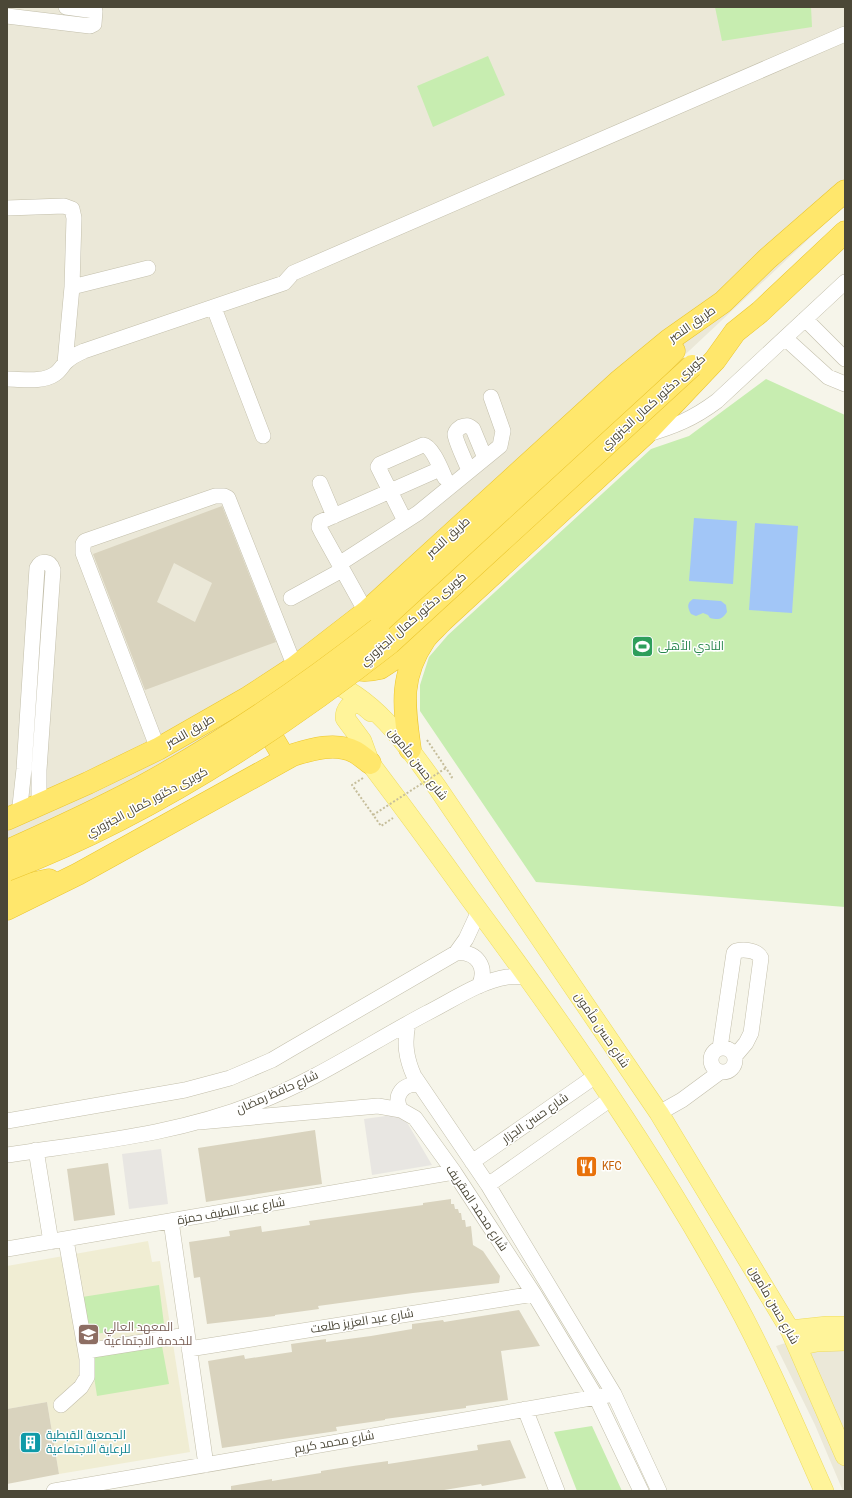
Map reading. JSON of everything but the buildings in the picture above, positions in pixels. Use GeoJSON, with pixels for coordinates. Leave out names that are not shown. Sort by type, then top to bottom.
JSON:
{"type":"FeatureCollection","features":[{"type":"Feature","properties":{"kind":"highway","name":"طريق النصر"},"geometry":{"type":"LineString","coordinates":[[13,817],[158,749],[249,697],[291,670],[366,612],[618,382],[669,340],[723,302],[767,259],[845,191]]}},
{"type":"Feature","properties":{"kind":"highway"},"geometry":{"type":"LineString","coordinates":[[418,744],[404,704],[406,681],[414,658],[426,638],[442,621],[644,435],[715,360],[735,332],[765,307],[845,232]]}},
{"type":"Feature","properties":{"kind":"highway","name":"كوبرى دكتور كمال الجنزوري"},"geometry":{"type":"LineString","coordinates":[[7,851],[99,808],[183,763],[263,713],[341,658],[384,624],[629,396],[723,302]]}},
{"type":"Feature","properties":{"kind":"highway","name":"كوبرى دكتور كمال الجنزوري"},"geometry":{"type":"LineString","coordinates":[[7,870],[108,825],[186,782],[274,728],[352,673],[390,643],[692,366],[735,332]]}},
{"type":"Feature","properties":{"kind":"highway"},"geometry":{"type":"LineString","coordinates":[[331,639],[337,655],[342,662],[349,667],[366,670],[380,668],[426,638]]}},
{"type":"Feature","properties":{"kind":"highway"},"geometry":{"type":"LineString","coordinates":[[249,697],[284,759]]}},
{"type":"Feature","properties":{"kind":"highway"},"geometry":{"type":"LineString","coordinates":[[7,909],[78,874],[284,759],[302,752],[321,748],[339,747],[356,752],[370,763]]}},
{"type":"Feature","properties":{"kind":"highway"},"geometry":{"type":"LineString","coordinates":[[7,889],[78,874]]}},
{"type":"Feature","properties":{"kind":"main road","name":"شارع حسن مأمون"},"geometry":{"type":"LineString","coordinates":[[291,670],[315,676],[340,686],[364,701],[383,720],[418,744],[437,787],[659,1113],[794,1338],[843,1445]]}},
{"type":"Feature","properties":{"kind":"main road"},"geometry":{"type":"LineString","coordinates":[[383,720],[359,704],[351,705],[346,710],[345,718],[362,741],[370,763],[528,977],[597,1075],[676,1198],[735,1301],[763,1354],[824,1491]]}},
{"type":"Feature","properties":{"kind":"main road"},"geometry":{"type":"LineString","coordinates":[[794,1338],[827,1326],[845,1326]]}},
{"type":"Feature","properties":{"kind":"main road"},"geometry":{"type":"LineString","coordinates":[[794,1338],[817,1342],[845,1341]]}},
{"type":"Feature","properties":{"kind":"street"},"geometry":{"type":"LineString","coordinates":[[7,16],[90,26],[94,24],[95,10],[66,7]]}},
{"type":"Feature","properties":{"kind":"street"},"geometry":{"type":"LineString","coordinates":[[7,379],[42,380],[51,377],[57,373],[65,362],[74,355],[284,283],[293,273],[845,34]]}},
{"type":"Feature","properties":{"kind":"street"},"geometry":{"type":"LineString","coordinates":[[7,208],[64,206],[72,209],[74,218],[72,287],[65,362]]}},
{"type":"Feature","properties":{"kind":"street"},"geometry":{"type":"LineString","coordinates":[[72,287],[148,268]]}},
{"type":"Feature","properties":{"kind":"street"},"geometry":{"type":"LineString","coordinates":[[644,435],[678,425],[705,411],[845,282]]}},
{"type":"Feature","properties":{"kind":"street"},"geometry":{"type":"LineString","coordinates":[[214,308],[263,436]]}},
{"type":"Feature","properties":{"kind":"street"},"geometry":{"type":"LineString","coordinates":[[805,319],[845,359]]}},
{"type":"Feature","properties":{"kind":"street"},"geometry":{"type":"LineString","coordinates":[[785,338],[828,376],[845,384]]}},
{"type":"Feature","properties":{"kind":"street"},"geometry":{"type":"LineString","coordinates":[[292,598],[418,513],[500,446],[503,431],[490,398]]}},
{"type":"Feature","properties":{"kind":"street"},"geometry":{"type":"LineString","coordinates":[[470,471],[456,437],[456,430],[466,425],[473,429],[484,458]]}},
{"type":"Feature","properties":{"kind":"street"},"geometry":{"type":"LineString","coordinates":[[405,521],[378,467],[380,464],[426,445],[450,487]]}},
{"type":"Feature","properties":{"kind":"street"},"geometry":{"type":"LineString","coordinates":[[366,612],[319,527],[320,522],[440,469]]}},
{"type":"Feature","properties":{"kind":"street"},"geometry":{"type":"LineString","coordinates":[[320,483],[334,516]]}},
{"type":"Feature","properties":{"kind":"street"},"geometry":{"type":"LineString","coordinates":[[158,749],[83,552],[83,544],[85,541],[215,496],[224,496],[228,498],[291,670]]}},
{"type":"Feature","properties":{"kind":"street"},"geometry":{"type":"LineString","coordinates":[[13,817],[24,769],[37,568],[39,564],[48,562],[53,570],[39,770],[39,806]]}},
{"type":"Feature","properties":{"kind":"street"},"geometry":{"type":"LineString","coordinates":[[34,615],[50,615]]}},
{"type":"Feature","properties":{"kind":"street"},"geometry":{"type":"LineString","coordinates":[[29,692],[44,694]]}},
{"type":"Feature","properties":{"kind":"street"},"geometry":{"type":"LineString","coordinates":[[456,953],[466,939],[479,910]]}},
{"type":"Feature","properties":{"kind":"street"},"geometry":{"type":"LineString","coordinates":[[720,1048],[734,953],[740,950],[758,953],[761,958],[751,1033],[746,1043],[735,1056],[733,1067],[727,1072],[720,1072],[712,1067],[711,1058],[716,1050],[720,1048],[726,1048],[732,1051],[735,1056]]}},
{"type":"Feature","properties":{"kind":"street"},"geometry":{"type":"LineString","coordinates":[[7,1122],[185,1090],[230,1078],[272,1060],[456,953],[463,952],[471,954],[477,958],[483,972],[482,980],[479,986]]}},
{"type":"Feature","properties":{"kind":"street","name":"شارع حافظ رمضان"},"geometry":{"type":"LineString","coordinates":[[7,1155],[144,1135],[199,1122],[256,1103],[315,1076],[479,986],[494,980],[508,977],[528,977]]}},
{"type":"Feature","properties":{"kind":"street","name":"شارع محمد المقريف"},"geometry":{"type":"LineString","coordinates":[[408,1024],[405,1040],[406,1056],[409,1066],[419,1085],[488,1185],[614,1394],[659,1491]]}},
{"type":"Feature","properties":{"kind":"street"},"geometry":{"type":"LineString","coordinates":[[659,1113],[682,1100],[720,1072]]}},
{"type":"Feature","properties":{"kind":"street","name":"شارع حسن الجزار"},"geometry":{"type":"LineString","coordinates":[[472,1162],[597,1075]]}},
{"type":"Feature","properties":{"kind":"street"},"geometry":{"type":"LineString","coordinates":[[401,1110],[398,1097],[402,1089],[410,1085],[419,1085]]}},
{"type":"Feature","properties":{"kind":"street"},"geometry":{"type":"LineString","coordinates":[[488,1185],[612,1098]]}},
{"type":"Feature","properties":{"kind":"street","name":"شارع محمد المقريف"},"geometry":{"type":"LineString","coordinates":[[199,1122],[378,1106],[401,1110],[415,1118],[454,1172],[534,1294],[596,1397],[641,1491]]}},
{"type":"Feature","properties":{"kind":"street"},"geometry":{"type":"LineString","coordinates":[[36,1150],[86,1351],[87,1377],[81,1386],[61,1405]]}},
{"type":"Feature","properties":{"kind":"street","name":"شارع عبد اللطيف حمزة"},"geometry":{"type":"LineString","coordinates":[[7,1249],[171,1222],[454,1172]]}},
{"type":"Feature","properties":{"kind":"street"},"geometry":{"type":"LineString","coordinates":[[171,1222],[206,1465]]}},
{"type":"Feature","properties":{"kind":"street","name":"شارع عبد العزيز طلعت"},"geometry":{"type":"LineString","coordinates":[[86,1351],[188,1342],[534,1294]]}},
{"type":"Feature","properties":{"kind":"street","name":"شارع محمد كريم"},"geometry":{"type":"LineString","coordinates":[[54,1491],[98,1487],[206,1465],[614,1394]]}},
{"type":"Feature","properties":{"kind":"street"},"geometry":{"type":"LineString","coordinates":[[525,1409],[557,1491]]}},
{"type":"Feature","properties":{"kind":"path"},"geometry":{"type":"LineString","coordinates":[[418,744],[446,768],[452,777]]}},
{"type":"Feature","properties":{"kind":"path"},"geometry":{"type":"LineString","coordinates":[[373,815],[446,768]]}},
{"type":"Feature","properties":{"kind":"path"},"geometry":{"type":"LineString","coordinates":[[352,784],[381,826]]}},
{"type":"Feature","properties":{"kind":"shaded area"},"geometry":{"type":"Polygon","coordinates":[[[7,7],[845,7],[845,205],[487,540],[197,751],[7,842],[7,7]]]}},
{"type":"Feature","properties":{"kind":"shaded area"},"geometry":{"type":"Polygon","coordinates":[[[393,1115],[405,1119],[432,1165],[372,1175],[364,1119],[393,1115]]]}},
{"type":"Feature","properties":{"kind":"shaded area"},"geometry":{"type":"Polygon","coordinates":[[[161,1149],[168,1204],[129,1209],[122,1154],[161,1149]]]}},
{"type":"Feature","properties":{"kind":"shaded area","name":"المعهد العالي للخدمة الاجتماعيه"},"geometry":{"type":"Polygon","coordinates":[[[148,1241],[152,1262],[160,1261],[190,1452],[59,1474],[47,1402],[7,1409],[7,1266],[148,1241]]]}},
{"type":"Feature","properties":{"kind":"shaded area"},"geometry":{"type":"Polygon","coordinates":[[[845,1337],[845,1491],[843,1491],[815,1425],[776,1346],[792,1341],[845,1337]]]}},
{"type":"Feature","properties":{"kind":"green space"},"geometry":{"type":"Polygon","coordinates":[[[715,7],[811,7],[812,27],[722,41],[715,7]]]}},
{"type":"Feature","properties":{"kind":"green space"},"geometry":{"type":"Polygon","coordinates":[[[488,56],[505,95],[433,127],[417,86],[488,56]]]}},
{"type":"Feature","properties":{"kind":"green space","name":"النادي الأهلى"},"geometry":{"type":"Polygon","coordinates":[[[766,379],[845,415],[845,907],[536,882],[420,711],[420,685],[429,657],[448,635],[651,449],[689,436],[766,379]]]}},
{"type":"Feature","properties":{"kind":"green space"},"geometry":{"type":"Polygon","coordinates":[[[159,1285],[164,1324],[88,1335],[82,1297],[159,1285]]]}},
{"type":"Feature","properties":{"kind":"green space"},"geometry":{"type":"Polygon","coordinates":[[[162,1346],[169,1384],[97,1396],[91,1357],[162,1346]]]}},
{"type":"Feature","properties":{"kind":"green space"},"geometry":{"type":"Polygon","coordinates":[[[592,1426],[622,1491],[577,1491],[554,1432],[592,1426]]]}},
{"type":"Feature","properties":{"kind":"water"},"geometry":{"type":"Polygon","coordinates":[[[694,518],[737,521],[733,584],[689,581],[694,518]]]}},
{"type":"Feature","properties":{"kind":"water"},"geometry":{"type":"Polygon","coordinates":[[[755,523],[798,526],[792,613],[749,610],[755,523]]]}},
{"type":"Feature","properties":{"kind":"water"},"geometry":{"type":"Polygon","coordinates":[[[693,599],[721,601],[726,605],[727,612],[722,618],[718,619],[710,618],[708,615],[703,613],[696,616],[691,614],[688,607],[693,599]]]}},
{"type":"Feature","properties":{"kind":"place","name":"النادي الأهلى"},"geometry":{"type":"Point","coordinates":[642,646]}},
{"type":"Feature","properties":{"kind":"place","name":"KFC"},"geometry":{"type":"Point","coordinates":[586,1166]}},
{"type":"Feature","properties":{"kind":"place","name":"المعهد العالي للخدمة الاجتماعيه"},"geometry":{"type":"Point","coordinates":[89,1334]}},
{"type":"Feature","properties":{"kind":"place","name":"الجمعية القبطية للرعاية الاجتماعية"},"geometry":{"type":"Point","coordinates":[30,1442]}}]}
